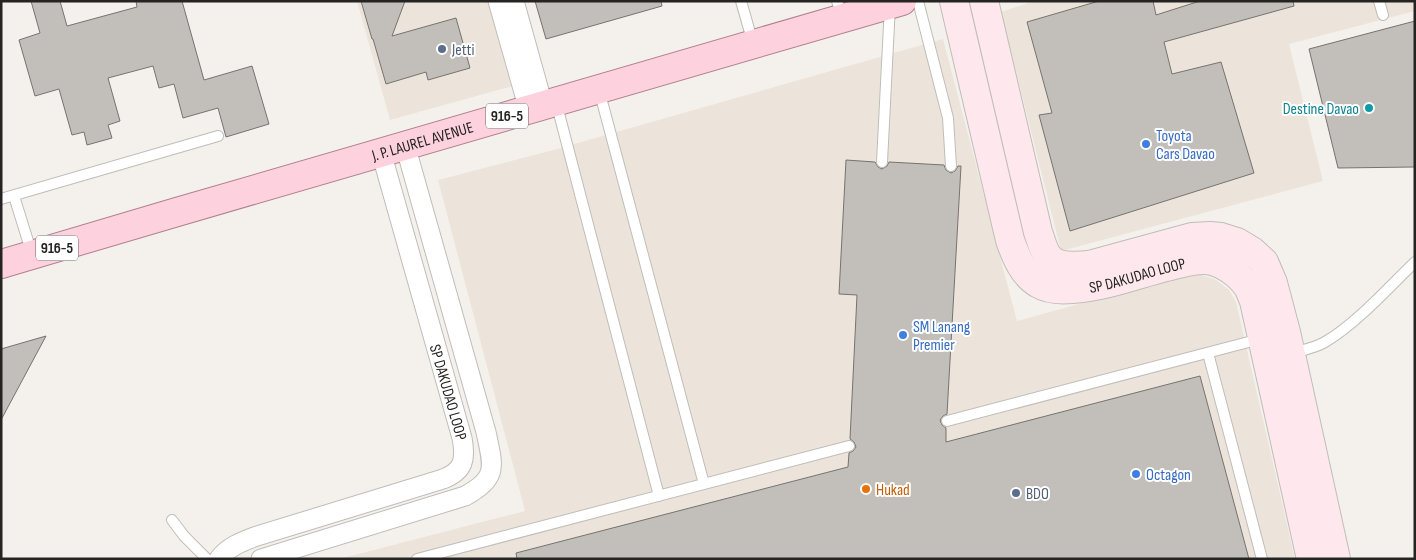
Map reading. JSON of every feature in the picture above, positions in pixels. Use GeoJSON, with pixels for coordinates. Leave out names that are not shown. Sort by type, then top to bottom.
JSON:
{"type":"FeatureCollection","features":[{"type":"Feature","properties":{"kind":"main road","name":"J. P. LAUREL AVENUE"},"geometry":{"type":"LineString","coordinates":[[1,264],[754,44],[840,10],[896,3]]}},
{"type":"Feature","properties":{"kind":"street"},"geometry":{"type":"LineString","coordinates":[[498,1],[542,105]]}},
{"type":"Feature","properties":{"kind":"street"},"geometry":{"type":"LineString","coordinates":[[514,1],[542,105]]}},
{"type":"Feature","properties":{"kind":"street"},"geometry":{"type":"LineString","coordinates":[[954,1],[1010,240],[1022,267],[1028,275],[1045,272],[1047,255],[1038,232],[984,1]]}},
{"type":"Feature","properties":{"kind":"street","name":"SP DAKUDAO LOOP"},"geometry":{"type":"LineString","coordinates":[[261,559],[465,496],[478,489],[487,481],[491,470],[492,458],[486,432],[454,321],[393,149]]}},
{"type":"Feature","properties":{"kind":"street","name":"SP DAKUDAO LOOP"},"geometry":{"type":"LineString","coordinates":[[219,559],[237,544],[254,537],[443,479],[453,475],[460,468],[464,451],[462,438],[430,327],[393,149]]}},
{"type":"Feature","properties":{"kind":"street","name":"SP DAKUDAO LOOP"},"geometry":{"type":"LineString","coordinates":[[1045,272],[1064,265],[1080,266],[1093,264],[1192,237],[1210,236],[1237,242],[1252,251],[1264,262],[1273,283],[1276,346],[1327,558]]}},
{"type":"Feature","properties":{"kind":"street"},"geometry":{"type":"LineString","coordinates":[[430,327],[454,321]]}},
{"type":"Feature","properties":{"kind":"lane"},"geometry":{"type":"LineString","coordinates":[[741,1],[754,44]]}},
{"type":"Feature","properties":{"kind":"lane"},"geometry":{"type":"LineString","coordinates":[[918,1],[948,118],[951,166]]}},
{"type":"Feature","properties":{"kind":"lane"},"geometry":{"type":"LineString","coordinates":[[1379,1],[1383,15]]}},
{"type":"Feature","properties":{"kind":"lane"},"geometry":{"type":"LineString","coordinates":[[882,162],[896,3]]}},
{"type":"Feature","properties":{"kind":"lane"},"geometry":{"type":"LineString","coordinates":[[599,89],[704,484]]}},
{"type":"Feature","properties":{"kind":"lane"},"geometry":{"type":"LineString","coordinates":[[542,105],[659,496]]}},
{"type":"Feature","properties":{"kind":"lane"},"geometry":{"type":"LineString","coordinates":[[1,199],[218,136]]}},
{"type":"Feature","properties":{"kind":"lane"},"geometry":{"type":"LineString","coordinates":[[14,196],[32,255]]}},
{"type":"Feature","properties":{"kind":"lane"},"geometry":{"type":"LineString","coordinates":[[947,421],[1208,353],[1276,346],[1308,349],[1324,342],[1344,329],[1415,262]]}},
{"type":"Feature","properties":{"kind":"lane"},"geometry":{"type":"LineString","coordinates":[[1208,353],[1262,559]]}},
{"type":"Feature","properties":{"kind":"lane"},"geometry":{"type":"LineString","coordinates":[[417,559],[849,446]]}},
{"type":"Feature","properties":{"kind":"lane"},"geometry":{"type":"LineString","coordinates":[[172,520],[184,536],[207,559]]}},
{"type":"Feature","properties":{"kind":"shaded area"},"geometry":{"type":"Polygon","coordinates":[[[357,1],[489,1],[513,86],[390,120],[357,1]]]}},
{"type":"Feature","properties":{"kind":"shaded area"},"geometry":{"type":"Polygon","coordinates":[[[1034,1],[1415,1],[1415,11],[1289,44],[1323,181],[1061,251],[1001,12],[1034,1]]]}},
{"type":"Feature","properties":{"kind":"shaded area"},"geometry":{"type":"Polygon","coordinates":[[[943,39],[1017,321],[1184,275],[1202,275],[1216,280],[1229,290],[1236,302],[1295,559],[339,559],[525,511],[438,180],[546,152],[943,39]]]}},
{"type":"Feature","properties":{"kind":"building"},"geometry":{"type":"Polygon","coordinates":[[[31,1],[60,1],[67,26],[137,7],[136,1],[182,1],[204,80],[252,66],[269,124],[226,137],[218,108],[183,118],[174,84],[159,88],[153,66],[108,78],[120,121],[108,125],[112,138],[87,145],[84,132],[72,135],[59,89],[35,96],[19,40],[40,33],[31,1]]]}},
{"type":"Feature","properties":{"kind":"building"},"geometry":{"type":"Polygon","coordinates":[[[361,1],[405,1],[392,36],[456,18],[470,68],[428,80],[426,72],[386,84],[361,1]]]}},
{"type":"Feature","properties":{"kind":"building"},"geometry":{"type":"Polygon","coordinates":[[[535,1],[661,1],[662,6],[546,39],[535,1]]]}},
{"type":"Feature","properties":{"kind":"building","name":"Toyota Cars Davao"},"geometry":{"type":"Polygon","coordinates":[[[1099,1],[1153,1],[1156,15],[1200,1],[1293,1],[1294,6],[1164,42],[1172,74],[1221,62],[1254,173],[1070,231],[1039,115],[1052,113],[1027,22],[1099,1]]]}},
{"type":"Feature","properties":{"kind":"building","name":"Destine Davao"},"geometry":{"type":"Polygon","coordinates":[[[1415,21],[1415,167],[1338,168],[1309,49],[1415,21]]]}},
{"type":"Feature","properties":{"kind":"building","name":"SM Lanang Premier"},"geometry":{"type":"Polygon","coordinates":[[[846,160],[875,162],[882,169],[889,162],[944,165],[946,170],[951,173],[958,166],[961,166],[947,414],[940,420],[946,428],[946,442],[1200,376],[1249,559],[517,559],[516,553],[848,467],[849,453],[856,447],[850,439],[857,295],[839,294],[846,160]]]}},
{"type":"Feature","properties":{"kind":"building"},"geometry":{"type":"Polygon","coordinates":[[[46,336],[1,420],[1,349],[46,336]]]}},
{"type":"Feature","properties":{"kind":"place","name":"Jetti"},"geometry":{"type":"Point","coordinates":[442,49]}},
{"type":"Feature","properties":{"kind":"place","name":"Destine Davao"},"geometry":{"type":"Point","coordinates":[1369,108]}},
{"type":"Feature","properties":{"kind":"place","name":"Toyota Cars Davao"},"geometry":{"type":"Point","coordinates":[1146,144]}},
{"type":"Feature","properties":{"kind":"place","name":"SM Lanang Premier"},"geometry":{"type":"Point","coordinates":[903,335]}},
{"type":"Feature","properties":{"kind":"place","name":"Octagon"},"geometry":{"type":"Point","coordinates":[1136,474]}},
{"type":"Feature","properties":{"kind":"place","name":"Hukad"},"geometry":{"type":"Point","coordinates":[866,489]}},
{"type":"Feature","properties":{"kind":"place","name":"BDO"},"geometry":{"type":"Point","coordinates":[1016,493]}}]}
